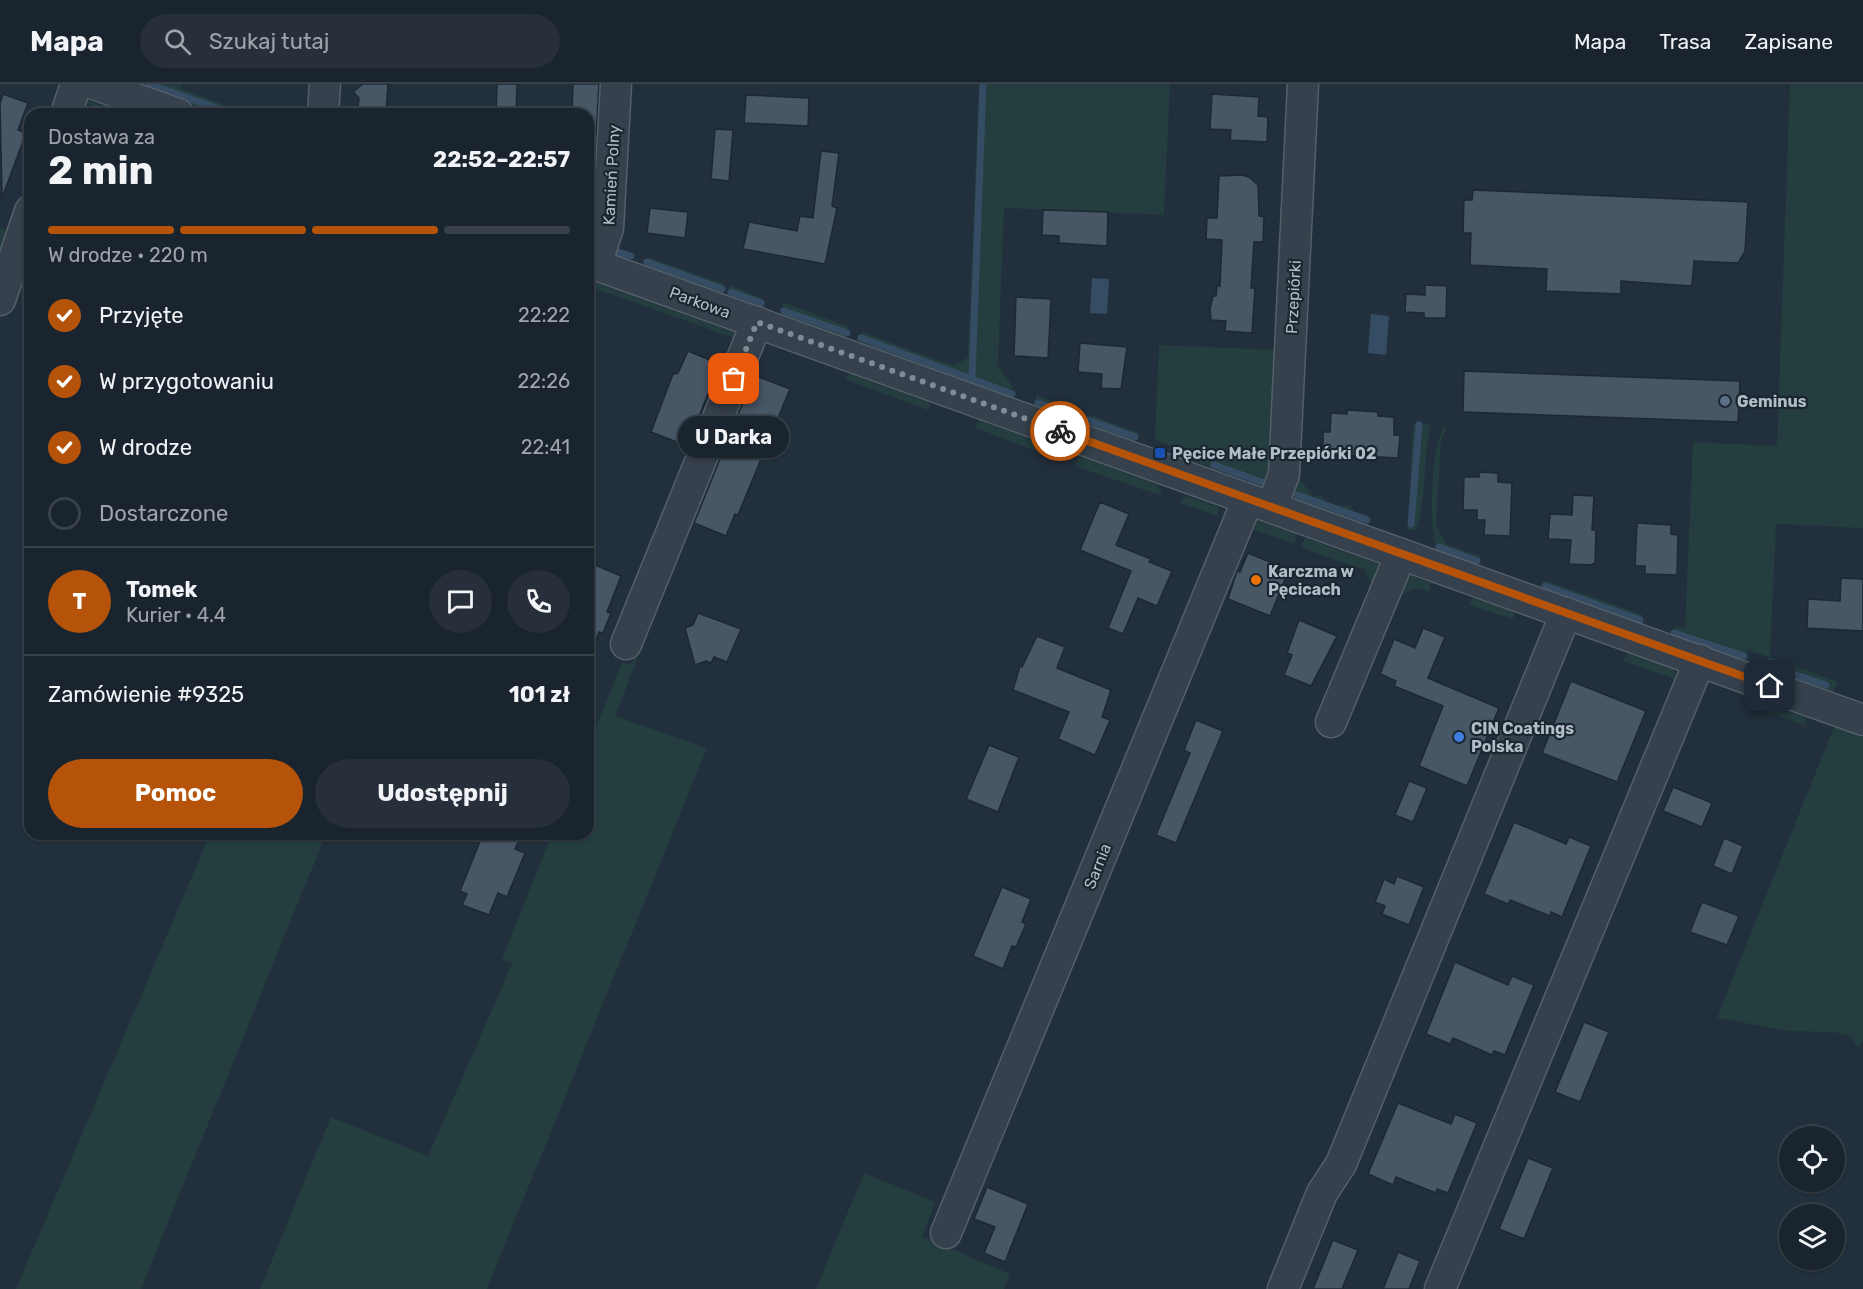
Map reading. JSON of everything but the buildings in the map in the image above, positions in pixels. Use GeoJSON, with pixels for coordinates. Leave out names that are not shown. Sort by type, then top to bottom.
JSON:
{"type":"FeatureCollection","features":[{"type":"Feature","properties":{"kind":"street"},"geometry":{"type":"LineString","coordinates":[[68,108],[76,84]]}},
{"type":"Feature","properties":{"kind":"street"},"geometry":{"type":"LineString","coordinates":[[94,84],[161,108]]}},
{"type":"Feature","properties":{"kind":"street"},"geometry":{"type":"LineString","coordinates":[[323,108],[325,84]]}},
{"type":"Feature","properties":{"kind":"street","name":"Kamień Polny"},"geometry":{"type":"LineString","coordinates":[[594,259],[608,228],[616,84]]}},
{"type":"Feature","properties":{"kind":"street","name":"Przepiórki"},"geometry":{"type":"LineString","coordinates":[[1260,503],[1284,474],[1303,84]]}},
{"type":"Feature","properties":{"kind":"street"},"geometry":{"type":"LineString","coordinates":[[0,300],[24,229]]}},
{"type":"Feature","properties":{"kind":"street","name":"Parkowa"},"geometry":{"type":"LineString","coordinates":[[594,264],[1863,720]]}},
{"type":"Feature","properties":{"kind":"street"},"geometry":{"type":"LineString","coordinates":[[626,644],[757,322]]}},
{"type":"Feature","properties":{"kind":"street","name":"Sarnia"},"geometry":{"type":"LineString","coordinates":[[946,1233],[1260,503]]}},
{"type":"Feature","properties":{"kind":"street"},"geometry":{"type":"LineString","coordinates":[[1331,722],[1401,554]]}},
{"type":"Feature","properties":{"kind":"street"},"geometry":{"type":"LineString","coordinates":[[1283,1289],[1322,1193],[1341,1164],[1566,613]]}},
{"type":"Feature","properties":{"kind":"street"},"geometry":{"type":"LineString","coordinates":[[1440,1289],[1700,660]]}},
{"type":"Feature","properties":{"kind":"green space"},"geometry":{"type":"Polygon","coordinates":[[[124,84],[181,84],[181,89],[233,108],[191,108],[124,84]]]}},
{"type":"Feature","properties":{"kind":"green space"},"geometry":{"type":"Polygon","coordinates":[[[979,84],[1170,84],[1164,215],[1004,208],[998,365],[1013,387],[1008,400],[858,347],[862,332],[954,366],[968,357],[979,84]]]}},
{"type":"Feature","properties":{"kind":"green space"},"geometry":{"type":"Polygon","coordinates":[[[1790,84],[1863,84],[1863,528],[1776,524],[1770,657],[1838,682],[1830,696],[1764,672],[1769,657],[1747,650],[1741,664],[1671,640],[1676,627],[1685,629],[1693,442],[1777,446],[1790,84]]]}},
{"type":"Feature","properties":{"kind":"green space"},"geometry":{"type":"Polygon","coordinates":[[[86,100],[109,108],[98,108],[85,103],[86,100]]]}},
{"type":"Feature","properties":{"kind":"green space"},"geometry":{"type":"Polygon","coordinates":[[[24,190],[24,210],[12,237],[0,256],[0,228],[9,231],[24,190]]]}},
{"type":"Feature","properties":{"kind":"green space"},"geometry":{"type":"Polygon","coordinates":[[[648,257],[724,284],[719,297],[645,270],[648,257]]]}},
{"type":"Feature","properties":{"kind":"green space"},"geometry":{"type":"Polygon","coordinates":[[[594,282],[744,336],[742,341],[594,288],[594,282]]]}},
{"type":"Feature","properties":{"kind":"green space"},"geometry":{"type":"Polygon","coordinates":[[[730,285],[763,299],[755,310],[726,299],[730,285]]]}},
{"type":"Feature","properties":{"kind":"green space"},"geometry":{"type":"Polygon","coordinates":[[[783,302],[849,327],[845,342],[796,324],[798,319],[783,314],[783,302]]]}},
{"type":"Feature","properties":{"kind":"green space"},"geometry":{"type":"Polygon","coordinates":[[[1159,345],[1279,350],[1273,467],[1264,486],[1188,459],[1190,453],[1155,440],[1159,345]]]}},
{"type":"Feature","properties":{"kind":"green space"},"geometry":{"type":"Polygon","coordinates":[[[851,374],[930,403],[928,410],[844,379],[851,374]]]}},
{"type":"Feature","properties":{"kind":"green space"},"geometry":{"type":"Polygon","coordinates":[[[1036,395],[1083,412],[1079,426],[1036,411],[1036,395]]]}},
{"type":"Feature","properties":{"kind":"green space"},"geometry":{"type":"Polygon","coordinates":[[[1089,414],[1139,433],[1128,444],[1084,428],[1089,414]]]}},
{"type":"Feature","properties":{"kind":"green space"},"geometry":{"type":"Polygon","coordinates":[[[978,420],[1063,450],[1059,460],[976,428],[978,420]]]}},
{"type":"Feature","properties":{"kind":"green space"},"geometry":{"type":"Polygon","coordinates":[[[1413,423],[1431,424],[1420,517],[1416,530],[1408,530],[1413,423]]]}},
{"type":"Feature","properties":{"kind":"green space"},"geometry":{"type":"Polygon","coordinates":[[[1445,425],[1447,428],[1441,440],[1436,525],[1446,544],[1480,556],[1475,568],[1436,551],[1432,523],[1432,486],[1436,451],[1445,425]]]}},
{"type":"Feature","properties":{"kind":"green space"},"geometry":{"type":"Polygon","coordinates":[[[1079,456],[1158,485],[1162,496],[1075,466],[1079,456]]]}},
{"type":"Feature","properties":{"kind":"green space"},"geometry":{"type":"Polygon","coordinates":[[[1297,475],[1313,497],[1320,495],[1330,503],[1351,506],[1353,511],[1369,516],[1358,527],[1298,505],[1290,479],[1297,475]]]}},
{"type":"Feature","properties":{"kind":"green space"},"geometry":{"type":"Polygon","coordinates":[[[1185,496],[1219,507],[1217,516],[1180,503],[1185,496]]]}},
{"type":"Feature","properties":{"kind":"green space"},"geometry":{"type":"Polygon","coordinates":[[[1249,517],[1297,535],[1294,544],[1244,526],[1249,517]]]}},
{"type":"Feature","properties":{"kind":"green space"},"geometry":{"type":"Polygon","coordinates":[[[1305,538],[1384,566],[1375,591],[1365,570],[1307,550],[1301,546],[1305,538]]]}},
{"type":"Feature","properties":{"kind":"green space"},"geometry":{"type":"Polygon","coordinates":[[[1404,573],[1430,583],[1430,592],[1417,588],[1394,598],[1404,573]]]}},
{"type":"Feature","properties":{"kind":"green space"},"geometry":{"type":"Polygon","coordinates":[[[1547,581],[1643,615],[1638,627],[1547,594],[1544,589],[1547,581]]]}},
{"type":"Feature","properties":{"kind":"green space"},"geometry":{"type":"Polygon","coordinates":[[[1472,597],[1515,612],[1513,619],[1469,605],[1472,597]]]}},
{"type":"Feature","properties":{"kind":"green space"},"geometry":{"type":"Polygon","coordinates":[[[642,638],[640,652],[615,716],[707,748],[487,1289],[260,1289],[331,1117],[428,1156],[512,964],[502,959],[550,840],[594,840],[594,732],[622,662],[631,665],[642,638]]]}},
{"type":"Feature","properties":{"kind":"green space"},"geometry":{"type":"Polygon","coordinates":[[[1627,653],[1674,670],[1678,680],[1623,661],[1627,653]]]}},
{"type":"Feature","properties":{"kind":"green space"},"geometry":{"type":"Polygon","coordinates":[[[1755,699],[1804,717],[1806,726],[1750,706],[1755,699]]]}},
{"type":"Feature","properties":{"kind":"green space"},"geometry":{"type":"Polygon","coordinates":[[[1834,727],[1863,738],[1863,1040],[1859,1048],[1850,1036],[1834,1032],[1789,1031],[1717,1018],[1834,727]]]}},
{"type":"Feature","properties":{"kind":"green space"},"geometry":{"type":"Polygon","coordinates":[[[207,840],[324,840],[141,1289],[16,1289],[207,840]]]}},
{"type":"Feature","properties":{"kind":"green space"},"geometry":{"type":"Polygon","coordinates":[[[864,1173],[936,1202],[922,1236],[1010,1274],[1004,1289],[816,1289],[864,1173]]]}},
{"type":"Feature","properties":{"kind":"water"},"geometry":{"type":"Polygon","coordinates":[[[1092,278],[1109,279],[1107,314],[1090,313],[1092,278]]]}},
{"type":"Feature","properties":{"kind":"water"},"geometry":{"type":"Polygon","coordinates":[[[1371,314],[1389,316],[1386,355],[1368,353],[1371,314]]]}},
{"type":"Feature","properties":{"kind":"waterway"},"geometry":{"type":"LineString","coordinates":[[149,84],[216,108]]}},
{"type":"Feature","properties":{"kind":"waterway"},"geometry":{"type":"LineString","coordinates":[[972,378],[983,84]]}},
{"type":"Feature","properties":{"kind":"waterway"},"geometry":{"type":"LineString","coordinates":[[611,250],[631,256]]}},
{"type":"Feature","properties":{"kind":"waterway"},"geometry":{"type":"LineString","coordinates":[[647,262],[722,289]]}},
{"type":"Feature","properties":{"kind":"waterway"},"geometry":{"type":"LineString","coordinates":[[731,292],[761,303]]}},
{"type":"Feature","properties":{"kind":"waterway"},"geometry":{"type":"LineString","coordinates":[[784,311],[847,333]]}},
{"type":"Feature","properties":{"kind":"waterway"},"geometry":{"type":"LineString","coordinates":[[861,338],[1012,394]]}},
{"type":"Feature","properties":{"kind":"waterway"},"geometry":{"type":"LineString","coordinates":[[1038,403],[1081,418]]}},
{"type":"Feature","properties":{"kind":"waterway"},"geometry":{"type":"LineString","coordinates":[[1088,420],[1135,437]]}},
{"type":"Feature","properties":{"kind":"waterway"},"geometry":{"type":"LineString","coordinates":[[1411,524],[1419,425]]}},
{"type":"Feature","properties":{"kind":"waterway"},"geometry":{"type":"LineString","coordinates":[[1214,465],[1264,483]]}},
{"type":"Feature","properties":{"kind":"waterway"},"geometry":{"type":"LineString","coordinates":[[1297,495],[1367,520]]}},
{"type":"Feature","properties":{"kind":"waterway"},"geometry":{"type":"LineString","coordinates":[[1439,547],[1477,561]]}},
{"type":"Feature","properties":{"kind":"waterway"},"geometry":{"type":"LineString","coordinates":[[1545,586],[1640,620]]}},
{"type":"Feature","properties":{"kind":"waterway"},"geometry":{"type":"LineString","coordinates":[[1674,633],[1744,656]]}},
{"type":"Feature","properties":{"kind":"waterway"},"geometry":{"type":"LineString","coordinates":[[1769,663],[1778,669],[1826,685]]}},
{"type":"Feature","properties":{"kind":"way so far"},"geometry":{"type":"LineString","coordinates":[[734,379],[757,322],[1060,431]]}},
{"type":"Feature","properties":{"kind":"place","name":"U Darka"},"geometry":{"type":"Point","coordinates":[734,379]}},
{"type":"Feature","properties":{"kind":"place","name":"Geminus"},"geometry":{"type":"Point","coordinates":[1725,401]}},
{"type":"Feature","properties":{"kind":"place","name":"Pęcice Małe Przepiórki 02"},"geometry":{"type":"Point","coordinates":[1160,453]}},
{"type":"Feature","properties":{"kind":"place","name":"Karczma w Pęcicach"},"geometry":{"type":"Point","coordinates":[1256,580]}},
{"type":"Feature","properties":{"kind":"place","name":"CIN Coatings Polska"},"geometry":{"type":"Point","coordinates":[1459,737]}},
{"type":"Feature","properties":{"kind":"route"},"geometry":{"type":"LineString","coordinates":[[1060,431],[1770,686]]}}]}
